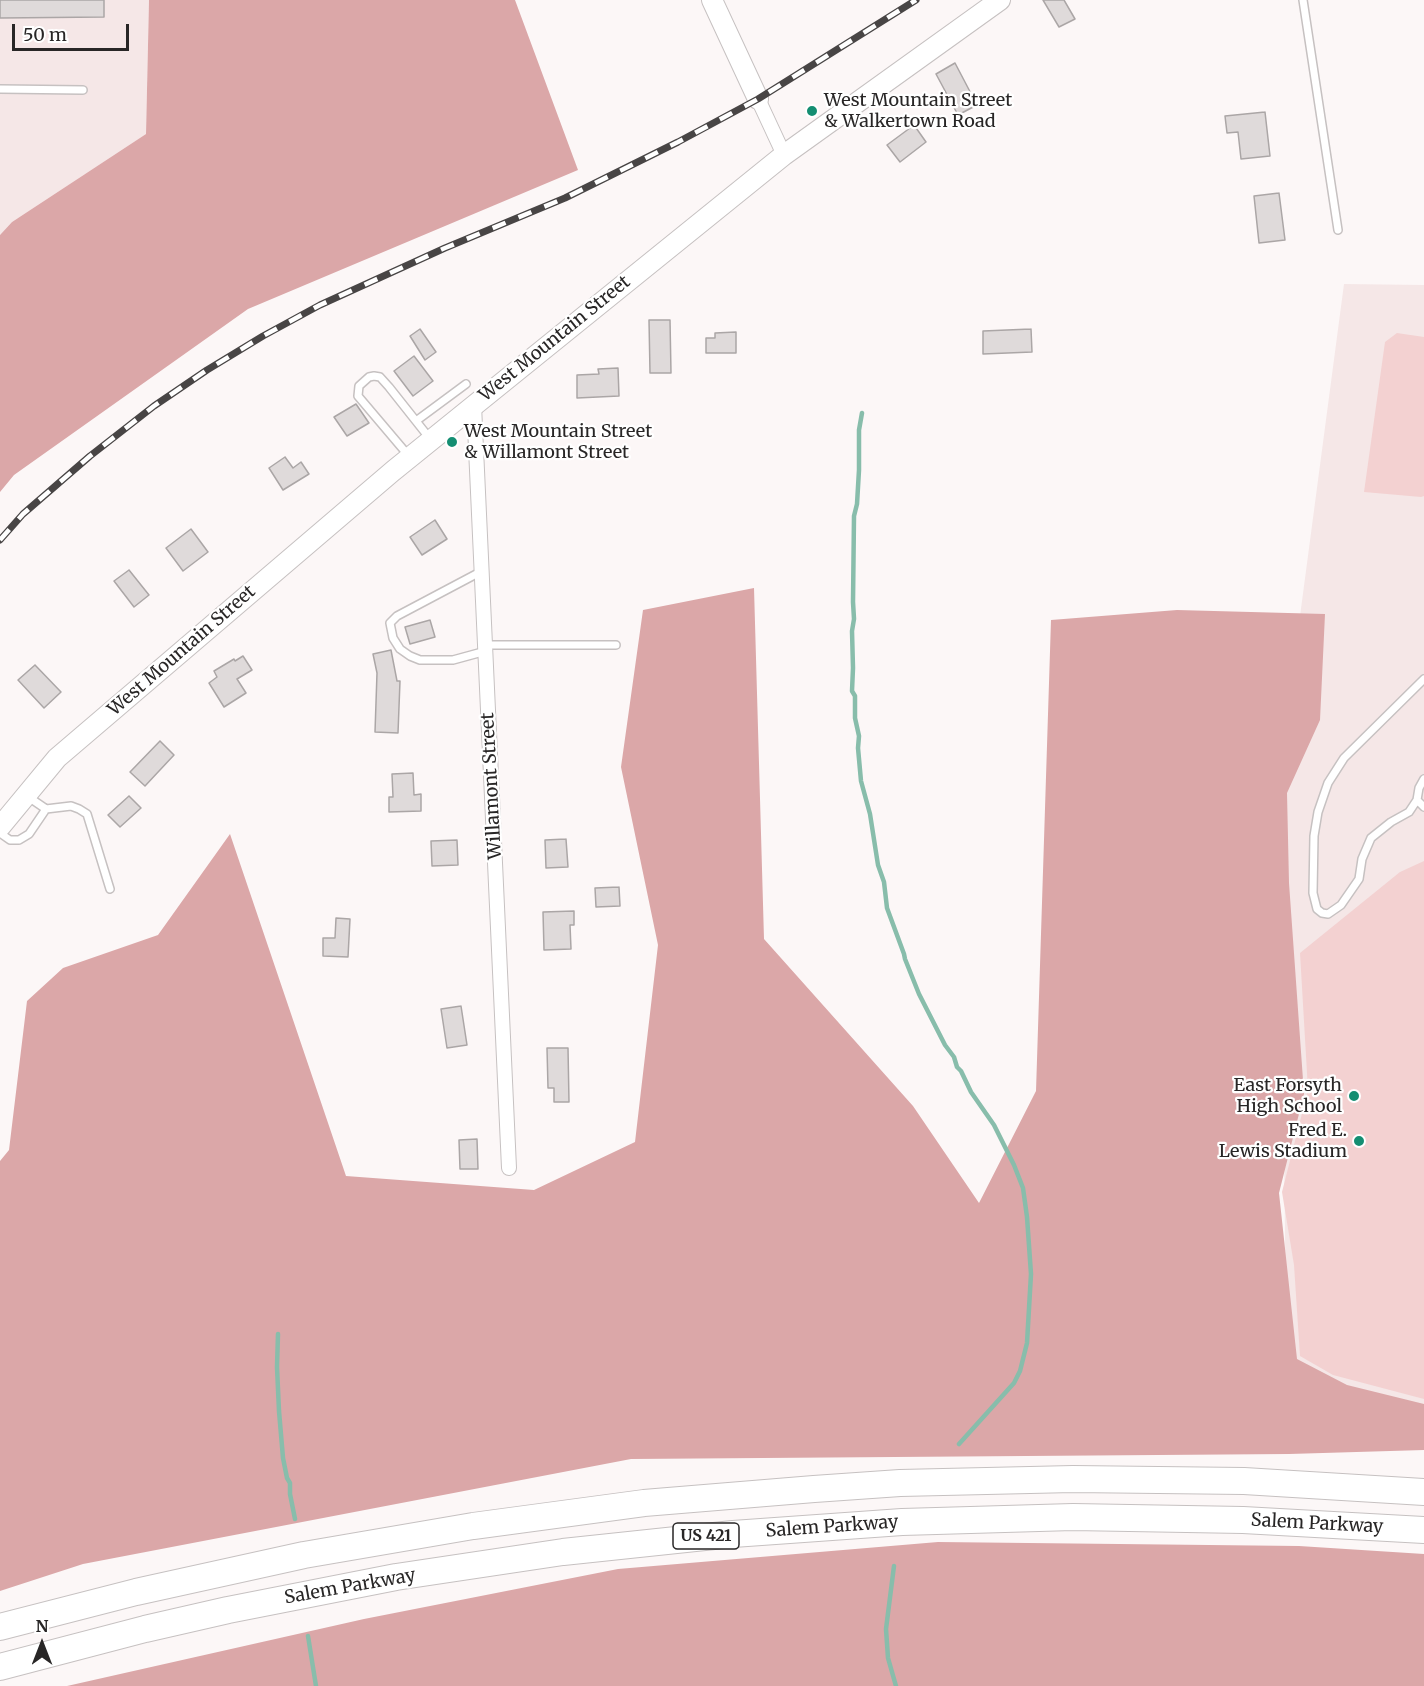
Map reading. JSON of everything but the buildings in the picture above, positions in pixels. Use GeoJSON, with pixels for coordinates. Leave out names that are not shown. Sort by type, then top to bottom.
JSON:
{"type":"FeatureCollection","features":[{"type":"Feature","properties":{"kind":"highway","name":"US 421"},"geometry":{"type":"LineString","coordinates":[[0,1627],[136,1592],[304,1555],[473,1526],[676,1500],[900,1483],[1073,1479],[1244,1482],[1424,1492]]}},
{"type":"Feature","properties":{"kind":"highway","name":"Salem Parkway"},"geometry":{"type":"LineString","coordinates":[[0,1667],[228,1610],[396,1577],[553,1554],[732,1534],[902,1522],[1073,1517],[1243,1520],[1424,1530]]}},
{"type":"Feature","properties":{"kind":"main road"},"geometry":{"type":"LineString","coordinates":[[712,0],[758,99]]}},
{"type":"Feature","properties":{"kind":"main road","name":"West Mountain Street"},"geometry":{"type":"LineString","coordinates":[[0,827],[57,758],[410,457],[784,155],[1000,0]]}},
{"type":"Feature","properties":{"kind":"street"},"geometry":{"type":"LineString","coordinates":[[758,99],[784,155]]}},
{"type":"Feature","properties":{"kind":"street","name":"Willamont Street"},"geometry":{"type":"LineString","coordinates":[[474,405],[509,1168]]}},
{"type":"Feature","properties":{"kind":"lane"},"geometry":{"type":"LineString","coordinates":[[1303,0],[1338,230]]}},
{"type":"Feature","properties":{"kind":"lane"},"geometry":{"type":"LineString","coordinates":[[0,89],[82,90]]}},
{"type":"Feature","properties":{"kind":"lane"},"geometry":{"type":"LineString","coordinates":[[410,457],[358,396],[359,386],[369,378],[380,377],[431,440]]}},
{"type":"Feature","properties":{"kind":"lane"},"geometry":{"type":"LineString","coordinates":[[416,421],[466,384]]}},
{"type":"Feature","properties":{"kind":"lane"},"geometry":{"type":"LineString","coordinates":[[482,571],[397,615],[390,623],[393,638],[400,649],[420,660],[453,660],[486,648],[616,645]]}},
{"type":"Feature","properties":{"kind":"lane"},"geometry":{"type":"LineString","coordinates":[[1424,679],[1344,758],[1328,783],[1318,812],[1314,836],[1313,893],[1317,909],[1322,913],[1328,914],[1341,905],[1359,879],[1362,859],[1371,838],[1391,822],[1409,812],[1417,800],[1419,788],[1424,779]]}},
{"type":"Feature","properties":{"kind":"lane"},"geometry":{"type":"LineString","coordinates":[[26,795],[46,809],[71,806],[87,814],[110,889]]}},
{"type":"Feature","properties":{"kind":"lane"},"geometry":{"type":"LineString","coordinates":[[1417,800],[1424,807]]}},
{"type":"Feature","properties":{"kind":"lane"},"geometry":{"type":"LineString","coordinates":[[0,833],[10,840],[19,840],[29,834],[46,809]]}},
{"type":"Feature","properties":{"kind":"shaded area"},"geometry":{"type":"Polygon","coordinates":[[[0,0],[149,0],[146,134],[12,222],[0,235],[0,0]]]}},
{"type":"Feature","properties":{"kind":"shaded area"},"geometry":{"type":"Polygon","coordinates":[[[149,0],[515,0],[578,170],[248,309],[14,475],[0,492],[0,235],[12,222],[146,134],[149,0]]]}},
{"type":"Feature","properties":{"kind":"shaded area","name":"East Forsyth High School"},"geometry":{"type":"Polygon","coordinates":[[[1344,284],[1424,285],[1424,1433],[1287,1424],[1280,767],[1344,284]]]}},
{"type":"Feature","properties":{"kind":"shaded area"},"geometry":{"type":"Polygon","coordinates":[[[1397,333],[1424,337],[1424,496],[1421,497],[1364,492],[1385,342],[1397,333]]]}},
{"type":"Feature","properties":{"kind":"shaded area"},"geometry":{"type":"Polygon","coordinates":[[[754,588],[764,939],[913,1106],[979,1203],[1036,1091],[1051,620],[1177,610],[1325,614],[1320,720],[1287,793],[1289,883],[1304,1094],[1279,1193],[1297,1359],[1347,1385],[1424,1404],[1424,1450],[1289,1454],[631,1459],[83,1564],[0,1591],[0,1161],[9,1150],[27,1001],[63,968],[158,935],[230,834],[346,1176],[534,1190],[635,1142],[658,945],[621,767],[643,610],[754,588]]]}},
{"type":"Feature","properties":{"kind":"shaded area","name":"Fred E. Lewis Stadium"},"geometry":{"type":"Polygon","coordinates":[[[1424,861],[1424,1399],[1333,1375],[1300,1356],[1294,1265],[1282,1192],[1308,1090],[1300,953],[1400,872],[1424,861]]]}},
{"type":"Feature","properties":{"kind":"shaded area"},"geometry":{"type":"Polygon","coordinates":[[[938,1542],[1299,1546],[1424,1554],[1424,1686],[67,1686],[364,1619],[618,1569],[938,1542]]]}},
{"type":"Feature","properties":{"kind":"waterway"},"geometry":{"type":"LineString","coordinates":[[862,413],[859,430],[857,504],[854,516],[852,691],[855,696],[861,781],[870,814],[878,865],[884,882],[887,908],[919,994],[945,1045],[954,1057],[957,1067],[994,1125],[1014,1165],[1023,1188],[1027,1217],[1031,1274],[1027,1343],[1020,1371],[1014,1383],[959,1444]]}},
{"type":"Feature","properties":{"kind":"waterway"},"geometry":{"type":"LineString","coordinates":[[278,1334],[277,1367],[283,1458],[290,1483],[295,1519]]}},
{"type":"Feature","properties":{"kind":"waterway"},"geometry":{"type":"LineString","coordinates":[[894,1566],[886,1629],[888,1658],[896,1686]]}},
{"type":"Feature","properties":{"kind":"waterway"},"geometry":{"type":"LineString","coordinates":[[308,1636],[316,1686]]}},
{"type":"Feature","properties":{"kind":"railway"},"geometry":{"type":"LineString","coordinates":[[0,540],[23,514],[90,456],[154,406],[263,336],[320,305],[445,248],[565,198],[678,142],[758,99],[916,0]]}},
{"type":"Feature","properties":{"kind":"place","name":"West Mountain Street & Walkertown Road"},"geometry":{"type":"Point","coordinates":[812,111]}},
{"type":"Feature","properties":{"kind":"place","name":"West Mountain Street & Willamont Street"},"geometry":{"type":"Point","coordinates":[452,442]}},
{"type":"Feature","properties":{"kind":"place","name":"East Forsyth High School"},"geometry":{"type":"Point","coordinates":[1354,1096]}},
{"type":"Feature","properties":{"kind":"place","name":"Fred E. Lewis Stadium"},"geometry":{"type":"Point","coordinates":[1359,1141]}}]}
